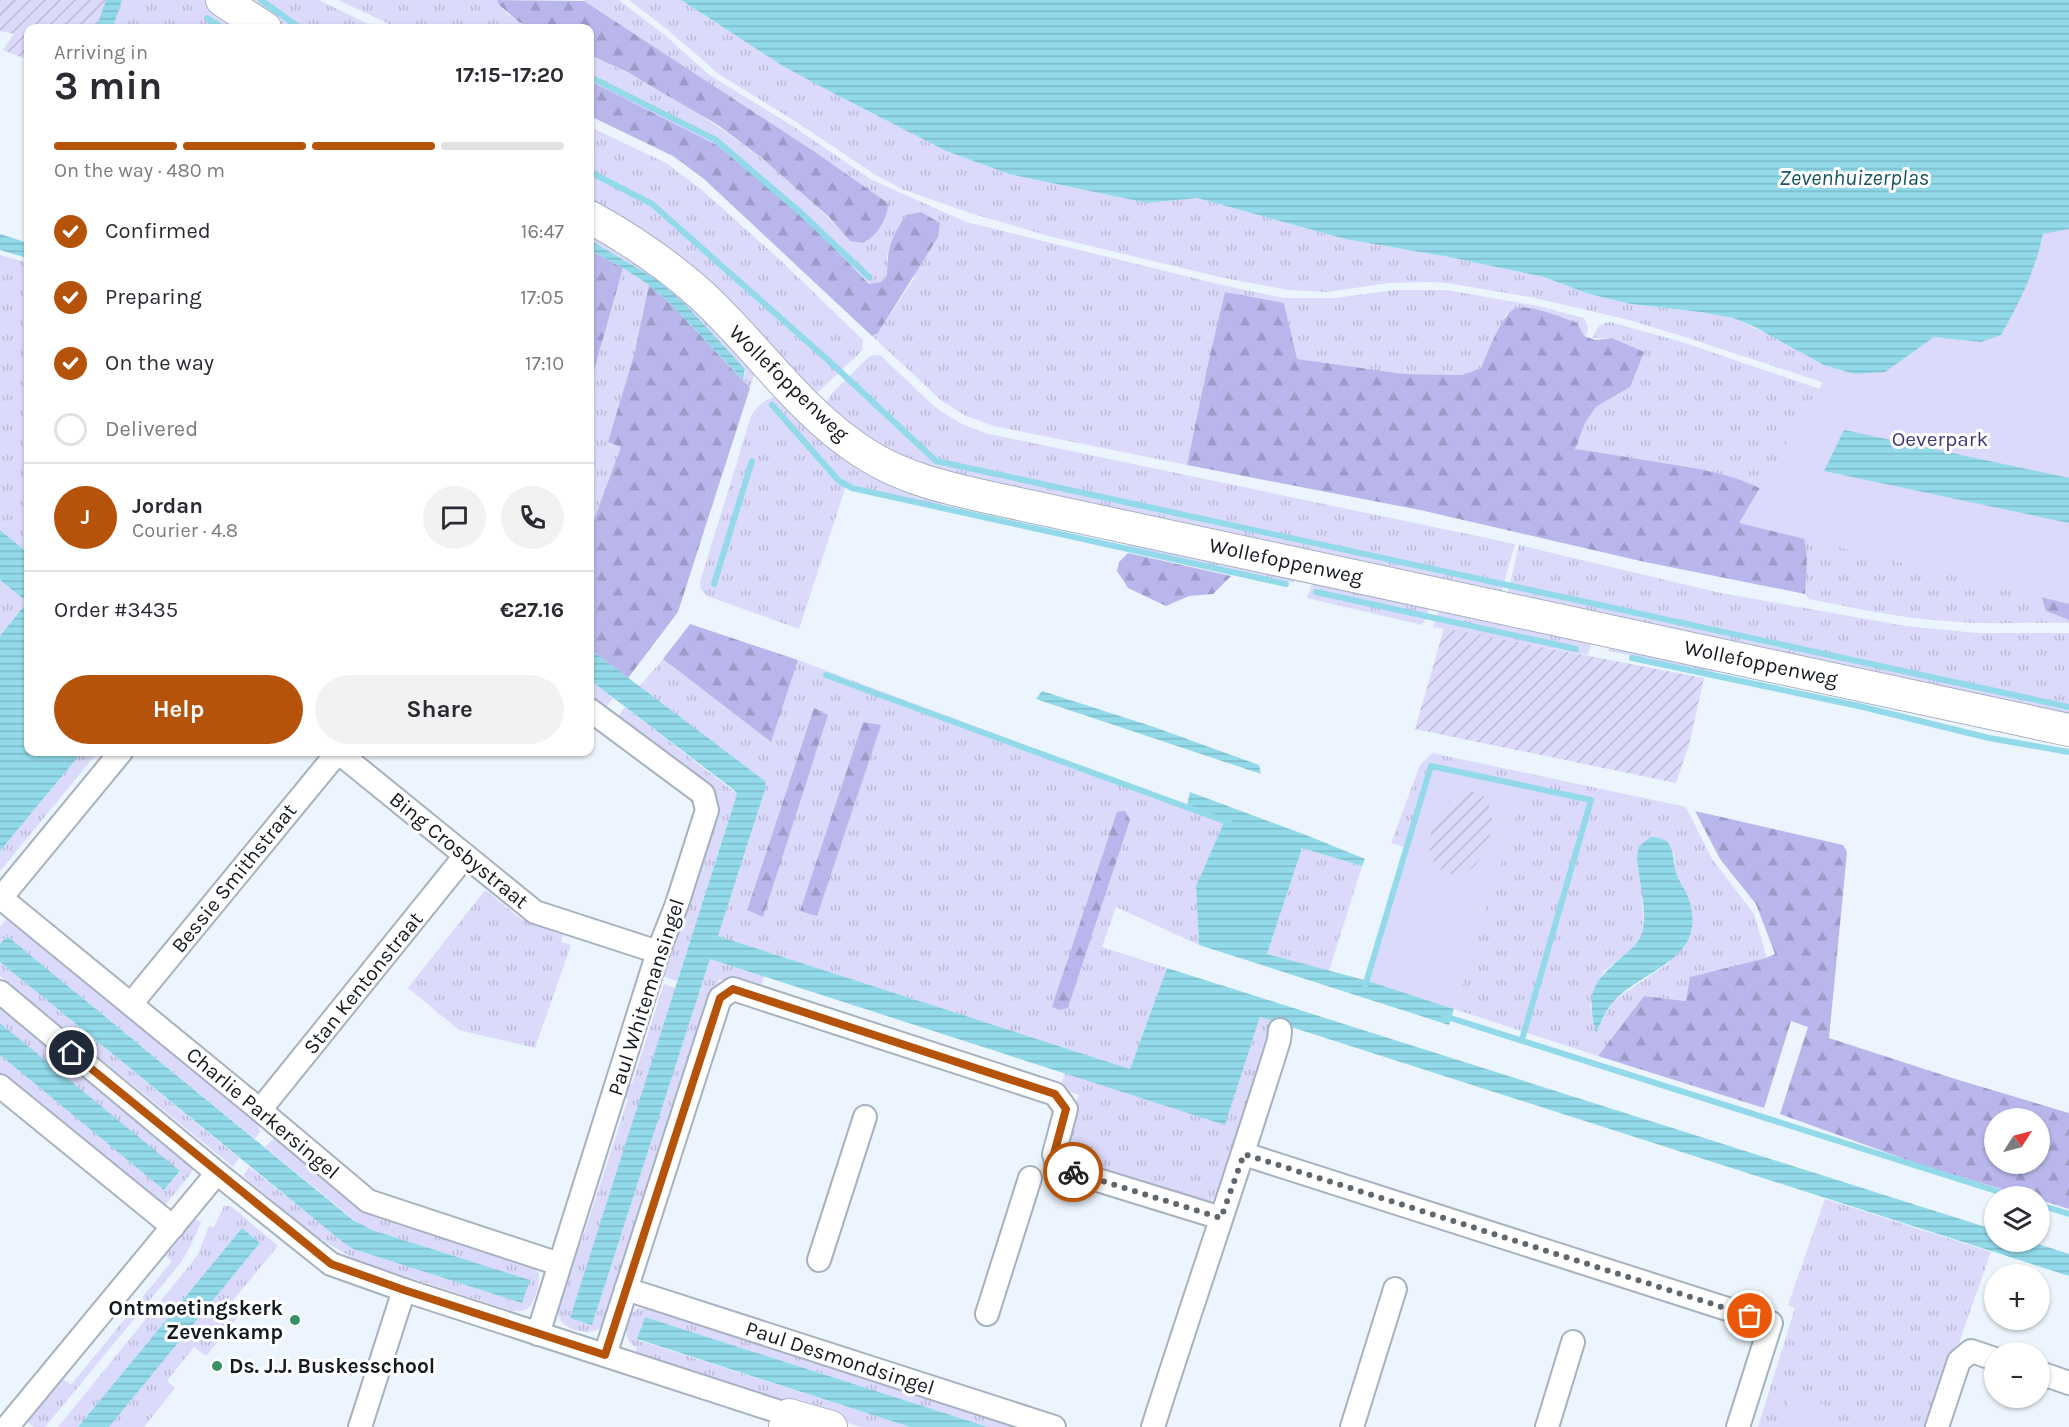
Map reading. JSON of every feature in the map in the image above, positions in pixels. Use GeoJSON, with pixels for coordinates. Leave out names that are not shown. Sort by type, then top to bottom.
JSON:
{"type":"FeatureCollection","features":[{"type":"Feature","properties":{"kind":"street"},"geometry":{"type":"LineString","coordinates":[[222,0],[259,24]]}},
{"type":"Feature","properties":{"kind":"street","name":"Wollefoppenweg"},"geometry":{"type":"LineString","coordinates":[[594,219],[650,254],[699,293],[835,433],[866,455],[902,472],[947,488],[2069,730]]}},
{"type":"Feature","properties":{"kind":"street","name":"Paul Whitemansingel"},"geometry":{"type":"LineString","coordinates":[[538,1334],[658,952],[677,904],[707,810],[703,795],[594,713]]}},
{"type":"Feature","properties":{"kind":"street"},"geometry":{"type":"LineString","coordinates":[[0,898],[118,756]]}},
{"type":"Feature","properties":{"kind":"street","name":"Bessie Smithstraat"},"geometry":{"type":"LineString","coordinates":[[131,1004],[335,756]]}},
{"type":"Feature","properties":{"kind":"street","name":"Bing Crosbystraat"},"geometry":{"type":"LineString","coordinates":[[343,756],[535,912],[658,952]]}},
{"type":"Feature","properties":{"kind":"street","name":"Stan Kentonstraat"},"geometry":{"type":"LineString","coordinates":[[261,1110],[465,856]]}},
{"type":"Feature","properties":{"kind":"street","name":"Charlie Parkersingel"},"geometry":{"type":"LineString","coordinates":[[0,898],[261,1110],[368,1201],[559,1264]]}},
{"type":"Feature","properties":{"kind":"street"},"geometry":{"type":"LineString","coordinates":[[605,1355],[720,998],[733,989],[1055,1094],[1066,1109],[1054,1154],[1062,1168],[1221,1218]]}},
{"type":"Feature","properties":{"kind":"street"},"geometry":{"type":"LineString","coordinates":[[0,992],[217,1173],[331,1264],[800,1422]]}},
{"type":"Feature","properties":{"kind":"street"},"geometry":{"type":"LineString","coordinates":[[1153,1427],[1244,1154],[1279,1040],[1280,1030]]}},
{"type":"Feature","properties":{"kind":"street"},"geometry":{"type":"LineString","coordinates":[[0,1086],[172,1227]]}},
{"type":"Feature","properties":{"kind":"street"},"geometry":{"type":"LineString","coordinates":[[819,1260],[865,1117]]}},
{"type":"Feature","properties":{"kind":"street"},"geometry":{"type":"LineString","coordinates":[[1244,1154],[1771,1323],[1738,1427]]}},
{"type":"Feature","properties":{"kind":"street"},"geometry":{"type":"LineString","coordinates":[[7,1427],[217,1173]]}},
{"type":"Feature","properties":{"kind":"street"},"geometry":{"type":"LineString","coordinates":[[987,1314],[1030,1178]]}},
{"type":"Feature","properties":{"kind":"street","name":"Paul Desmondsingel"},"geometry":{"type":"LineString","coordinates":[[626,1289],[1054,1427]]}},
{"type":"Feature","properties":{"kind":"street"},"geometry":{"type":"LineString","coordinates":[[1352,1427],[1395,1289]]}},
{"type":"Feature","properties":{"kind":"street"},"geometry":{"type":"LineString","coordinates":[[360,1427],[404,1290]]}},
{"type":"Feature","properties":{"kind":"street"},"geometry":{"type":"LineString","coordinates":[[1547,1427],[1573,1342]]}},
{"type":"Feature","properties":{"kind":"street"},"geometry":{"type":"LineString","coordinates":[[1937,1427],[1959,1361],[1971,1351],[1984,1355]]}},
{"type":"Feature","properties":{"kind":"street"},"geometry":{"type":"LineString","coordinates":[[2050,1376],[2069,1383]]}},
{"type":"Feature","properties":{"kind":"green space"},"geometry":{"type":"Polygon","coordinates":[[[0,0],[106,0],[97,24],[24,24],[24,58],[3,50],[14,34],[0,31],[0,0]]]}},
{"type":"Feature","properties":{"kind":"green space"},"geometry":{"type":"Polygon","coordinates":[[[122,0],[207,0],[241,24],[114,24],[122,0]]]}},
{"type":"Feature","properties":{"kind":"green space"},"geometry":{"type":"Polygon","coordinates":[[[234,0],[319,0],[368,24],[267,24],[234,0]]]}},
{"type":"Feature","properties":{"kind":"green space"},"geometry":{"type":"Polygon","coordinates":[[[338,0],[497,0],[507,13],[526,24],[389,24],[338,0]]]}},
{"type":"Feature","properties":{"kind":"green space"},"geometry":{"type":"Polygon","coordinates":[[[497,0],[584,1],[812,150],[889,204],[886,216],[873,236],[863,243],[850,241],[829,217],[763,159],[718,125],[627,72],[594,57],[594,24],[524,24],[499,5],[497,0]]]}},
{"type":"Feature","properties":{"kind":"green space"},"geometry":{"type":"Polygon","coordinates":[[[582,0],[619,0],[666,36],[708,74],[794,127],[872,180],[966,222],[1226,286],[1284,298],[1336,298],[1394,290],[1446,290],[1538,306],[1584,318],[1588,328],[1586,336],[1507,313],[1481,368],[1462,375],[1405,374],[1296,359],[1284,303],[1225,293],[1187,465],[994,426],[966,416],[942,401],[872,336],[878,333],[915,277],[887,254],[887,275],[881,282],[869,284],[811,224],[717,145],[594,83],[594,57],[662,92],[729,134],[792,184],[850,241],[812,150],[582,0]]]}},
{"type":"Feature","properties":{"kind":"green space"},"geometry":{"type":"Polygon","coordinates":[[[629,0],[681,0],[833,93],[946,151],[1009,174],[1147,203],[1197,198],[1345,239],[1449,257],[1544,277],[1589,294],[1631,304],[1733,318],[1855,374],[1916,413],[1629,320],[1535,298],[1448,283],[1428,282],[1389,283],[1327,292],[1289,290],[1224,278],[1049,236],[970,213],[902,189],[874,174],[798,123],[720,75],[629,0]]]}},
{"type":"Feature","properties":{"kind":"green space","name":"Oeverpark"},"geometry":{"type":"Polygon","coordinates":[[[2051,0],[2069,0],[2069,604],[1739,523],[2051,0]]]}},
{"type":"Feature","properties":{"kind":"green space"},"geometry":{"type":"Polygon","coordinates":[[[594,83],[717,145],[811,224],[869,284],[881,282],[887,275],[891,243],[906,215],[921,212],[940,223],[938,237],[878,333],[872,336],[704,179],[673,156],[594,118],[594,83]]]}},
{"type":"Feature","properties":{"kind":"green space"},"geometry":{"type":"Polygon","coordinates":[[[594,129],[666,163],[703,191],[780,260],[863,340],[862,351],[818,392],[810,393],[594,212],[594,129]]]}},
{"type":"Feature","properties":{"kind":"green space"},"geometry":{"type":"Polygon","coordinates":[[[594,230],[641,258],[757,366],[750,388],[743,380],[746,371],[659,281],[594,242],[594,230]]]}},
{"type":"Feature","properties":{"kind":"green space"},"geometry":{"type":"Polygon","coordinates":[[[594,252],[623,268],[594,371],[594,252]]]}},
{"type":"Feature","properties":{"kind":"green space"},"geometry":{"type":"Polygon","coordinates":[[[0,255],[24,262],[24,550],[0,530],[0,255]]]}},
{"type":"Feature","properties":{"kind":"green space"},"geometry":{"type":"Polygon","coordinates":[[[623,268],[649,285],[634,355],[609,442],[622,447],[594,520],[594,371],[623,268]]]}},
{"type":"Feature","properties":{"kind":"green space"},"geometry":{"type":"Polygon","coordinates":[[[649,285],[673,306],[750,388],[678,612],[628,678],[594,652],[594,520],[621,447],[608,442],[634,355],[649,285]]]}},
{"type":"Feature","properties":{"kind":"green space"},"geometry":{"type":"Polygon","coordinates":[[[1225,292],[1284,303],[1297,359],[1405,374],[1462,375],[1481,368],[1501,324],[1506,316],[1517,308],[1531,308],[1547,312],[1577,323],[1584,336],[1595,340],[1612,338],[1644,352],[1630,387],[1596,407],[1585,423],[1575,449],[1703,470],[1725,475],[1765,491],[1781,503],[1795,519],[1804,539],[1807,560],[1805,594],[1645,562],[1420,510],[1187,465],[1225,292]]]}},
{"type":"Feature","properties":{"kind":"green space"},"geometry":{"type":"Polygon","coordinates":[[[1610,322],[1682,342],[2069,474],[2069,523],[2046,611],[2069,620],[2069,623],[1976,623],[1928,620],[1809,599],[1805,594],[1807,561],[1575,449],[1585,423],[1596,407],[1630,387],[1612,338],[1592,338],[1601,325],[1610,322]]]}},
{"type":"Feature","properties":{"kind":"green space"},"geometry":{"type":"Polygon","coordinates":[[[870,356],[881,356],[936,408],[960,423],[985,433],[1515,544],[1501,593],[970,484],[860,440],[826,403],[831,394],[870,356]]]}},
{"type":"Feature","properties":{"kind":"green space"},"geometry":{"type":"Polygon","coordinates":[[[778,395],[943,502],[941,508],[847,483],[799,629],[707,596],[701,589],[700,582],[751,416],[763,403],[778,395]]]}},
{"type":"Feature","properties":{"kind":"green space"},"geometry":{"type":"Polygon","coordinates":[[[1126,543],[1293,577],[1294,583],[1128,547],[1126,543]]]}},
{"type":"Feature","properties":{"kind":"green space"},"geometry":{"type":"Polygon","coordinates":[[[1519,545],[1716,592],[1905,626],[1977,633],[2069,633],[2069,721],[1507,596],[1519,545]]]}},
{"type":"Feature","properties":{"kind":"green space"},"geometry":{"type":"Polygon","coordinates":[[[1128,553],[1231,576],[1213,594],[1189,596],[1166,606],[1128,588],[1117,571],[1119,562],[1128,553]]]}},
{"type":"Feature","properties":{"kind":"green space"},"geometry":{"type":"Polygon","coordinates":[[[2069,574],[2069,620],[2046,611],[2041,595],[2069,574]]]}},
{"type":"Feature","properties":{"kind":"green space"},"geometry":{"type":"Polygon","coordinates":[[[0,580],[24,600],[24,606],[0,636],[0,580]]]}},
{"type":"Feature","properties":{"kind":"green space"},"geometry":{"type":"Polygon","coordinates":[[[1316,581],[1429,603],[1428,614],[1422,625],[1307,598],[1316,581]]]}},
{"type":"Feature","properties":{"kind":"green space"},"geometry":{"type":"Polygon","coordinates":[[[1439,610],[1587,636],[1591,644],[1588,655],[1433,627],[1439,610]]]}},
{"type":"Feature","properties":{"kind":"green space"},"geometry":{"type":"Polygon","coordinates":[[[690,624],[798,660],[771,742],[663,659],[690,624]]]}},
{"type":"Feature","properties":{"kind":"green space"},"geometry":{"type":"Polygon","coordinates":[[[1444,628],[1704,678],[1689,745],[1676,783],[1415,729],[1444,628]]]}},
{"type":"Feature","properties":{"kind":"green space"},"geometry":{"type":"Polygon","coordinates":[[[1612,641],[1718,663],[1715,673],[1609,651],[1612,641]]]}},
{"type":"Feature","properties":{"kind":"green space"},"geometry":{"type":"Polygon","coordinates":[[[663,659],[771,741],[798,660],[1225,820],[1196,886],[1199,945],[1116,907],[1102,947],[1167,968],[1130,1069],[718,936],[766,788],[765,781],[639,687],[663,659]],[[814,708],[747,909],[763,916],[814,708]],[[1130,820],[1060,1010],[1068,1008],[1130,820]]]}},
{"type":"Feature","properties":{"kind":"green space"},"geometry":{"type":"Polygon","coordinates":[[[594,683],[613,698],[604,709],[595,705],[594,683]]]}},
{"type":"Feature","properties":{"kind":"green space"},"geometry":{"type":"Polygon","coordinates":[[[625,707],[737,794],[677,981],[660,975],[712,813],[617,718],[625,707]]]}},
{"type":"Feature","properties":{"kind":"green space"},"geometry":{"type":"Polygon","coordinates":[[[814,708],[828,715],[763,917],[747,910],[814,708]]]}},
{"type":"Feature","properties":{"kind":"green space"},"geometry":{"type":"Polygon","coordinates":[[[863,722],[881,725],[817,916],[800,911],[863,722]]]}},
{"type":"Feature","properties":{"kind":"green space"},"geometry":{"type":"Polygon","coordinates":[[[1432,753],[1686,807],[1712,859],[1754,914],[1767,958],[1690,977],[1686,1001],[1644,996],[1598,1056],[1454,1009],[1525,785],[1434,764],[1407,848],[1391,843],[1420,765],[1432,753]],[[1669,843],[1642,898],[1641,936],[1634,947],[1603,972],[1590,1005],[1596,1032],[1613,1001],[1669,963],[1688,897],[1675,871],[1674,854],[1669,843]]]}},
{"type":"Feature","properties":{"kind":"green space"},"geometry":{"type":"Polygon","coordinates":[[[79,756],[95,756],[0,871],[0,851],[79,756]]]}},
{"type":"Feature","properties":{"kind":"green space"},"geometry":{"type":"Polygon","coordinates":[[[1434,764],[1526,785],[1454,1009],[1368,981],[1434,764]]]}},
{"type":"Feature","properties":{"kind":"green space"},"geometry":{"type":"Polygon","coordinates":[[[1469,790],[1482,795],[1489,806],[1492,820],[1490,836],[1485,852],[1476,864],[1465,872],[1452,874],[1438,867],[1433,861],[1429,845],[1430,836],[1446,805],[1453,798],[1469,790]]]}},
{"type":"Feature","properties":{"kind":"green space"},"geometry":{"type":"Polygon","coordinates":[[[1125,811],[1130,820],[1068,1008],[1060,1010],[1052,1007],[1117,812],[1125,811]]]}},
{"type":"Feature","properties":{"kind":"green space"},"geometry":{"type":"Polygon","coordinates":[[[1695,811],[1843,845],[1847,852],[1829,1038],[2069,1113],[2069,1209],[2050,1203],[2050,1186],[1991,1186],[1924,1166],[1780,1114],[1808,1027],[1791,1021],[1764,1108],[1598,1056],[1644,996],[1686,1001],[1690,977],[1775,954],[1756,904],[1720,859],[1695,811]]]}},
{"type":"Feature","properties":{"kind":"green space"},"geometry":{"type":"Polygon","coordinates":[[[1302,848],[1362,866],[1329,971],[1267,954],[1302,848]]]}},
{"type":"Feature","properties":{"kind":"green space"},"geometry":{"type":"Polygon","coordinates":[[[485,890],[521,919],[563,935],[561,942],[571,945],[535,1048],[459,1030],[408,988],[485,890]]]}},
{"type":"Feature","properties":{"kind":"green space"},"geometry":{"type":"Polygon","coordinates":[[[9,916],[237,1100],[234,1105],[258,1124],[260,1132],[255,1139],[7,936],[0,944],[0,927],[9,916]]]}},
{"type":"Feature","properties":{"kind":"green space"},"geometry":{"type":"Polygon","coordinates":[[[710,959],[764,976],[759,992],[719,979],[606,1330],[601,1327],[590,1332],[583,1332],[570,1328],[564,1324],[558,1314],[552,1312],[574,1241],[581,1243],[628,1099],[621,1096],[625,1082],[632,1084],[664,984],[676,988],[592,1325],[710,959]]]}},
{"type":"Feature","properties":{"kind":"green space"},"geometry":{"type":"Polygon","coordinates":[[[0,962],[239,1158],[233,1167],[0,976],[0,962]]]}},
{"type":"Feature","properties":{"kind":"green space"},"geometry":{"type":"Polygon","coordinates":[[[0,1009],[192,1168],[192,1172],[163,1208],[0,1076],[0,1055],[164,1190],[180,1172],[0,1023],[0,1009]]]}},
{"type":"Feature","properties":{"kind":"green space"},"geometry":{"type":"Polygon","coordinates":[[[1260,1017],[1279,1023],[1219,1192],[1212,1201],[1206,1204],[1071,1163],[1065,1147],[1065,1138],[1079,1095],[1060,1088],[1065,1073],[1225,1124],[1260,1017]]]}},
{"type":"Feature","properties":{"kind":"green space"},"geometry":{"type":"Polygon","coordinates":[[[276,1136],[365,1205],[534,1261],[532,1267],[538,1272],[539,1281],[533,1302],[525,1310],[512,1311],[365,1263],[332,1246],[301,1224],[243,1176],[249,1167],[353,1249],[522,1303],[529,1280],[363,1227],[265,1147],[276,1136]]]}},
{"type":"Feature","properties":{"kind":"green space"},"geometry":{"type":"Polygon","coordinates":[[[1825,1199],[1984,1250],[1984,1252],[1991,1252],[1987,1264],[1984,1264],[1984,1272],[1932,1427],[1758,1427],[1795,1308],[1788,1305],[1825,1199]]]}},
{"type":"Feature","properties":{"kind":"green space"},"geometry":{"type":"Polygon","coordinates":[[[224,1206],[231,1206],[278,1246],[233,1300],[244,1310],[206,1356],[194,1347],[167,1381],[175,1388],[144,1427],[109,1427],[260,1243],[242,1228],[78,1427],[58,1427],[189,1266],[198,1254],[209,1226],[214,1227],[224,1206]]]}},
{"type":"Feature","properties":{"kind":"green space"},"geometry":{"type":"Polygon","coordinates":[[[195,1219],[201,1222],[182,1261],[45,1427],[34,1427],[24,1419],[59,1376],[71,1385],[172,1261],[166,1256],[195,1219]]]}},
{"type":"Feature","properties":{"kind":"green space"},"geometry":{"type":"Polygon","coordinates":[[[649,1302],[1037,1427],[988,1427],[645,1317],[637,1340],[910,1427],[861,1427],[635,1354],[637,1348],[628,1340],[627,1323],[633,1312],[638,1308],[647,1309],[649,1302]]]}},
{"type":"Feature","properties":{"kind":"green space"},"geometry":{"type":"Polygon","coordinates":[[[1791,1392],[1825,1405],[1819,1427],[1780,1427],[1791,1392]]]}},
{"type":"Feature","properties":{"kind":"water"},"geometry":{"type":"Polygon","coordinates":[[[106,0],[122,0],[114,24],[97,24],[106,0]]]}},
{"type":"Feature","properties":{"kind":"water","name":"Zevenhuizerplas"},"geometry":{"type":"Polygon","coordinates":[[[681,0],[2069,0],[2069,229],[2043,234],[2026,286],[2001,335],[1981,342],[1934,337],[1885,372],[1855,374],[1824,365],[1753,326],[1733,318],[1631,304],[1589,294],[1544,277],[1449,257],[1345,239],[1197,198],[1147,203],[1009,174],[946,151],[833,93],[783,66],[681,0]]]}},
{"type":"Feature","properties":{"kind":"water"},"geometry":{"type":"Polygon","coordinates":[[[0,234],[24,242],[24,257],[0,250],[0,234]]]}},
{"type":"Feature","properties":{"kind":"water"},"geometry":{"type":"Polygon","coordinates":[[[594,242],[659,281],[685,304],[745,369],[743,380],[673,306],[649,285],[594,252],[594,242]]]}},
{"type":"Feature","properties":{"kind":"water"},"geometry":{"type":"Polygon","coordinates":[[[1844,430],[2069,478],[2069,523],[1824,471],[1844,430]]]}},
{"type":"Feature","properties":{"kind":"water"},"geometry":{"type":"Polygon","coordinates":[[[0,530],[24,550],[24,600],[0,580],[0,530]]]}},
{"type":"Feature","properties":{"kind":"water"},"geometry":{"type":"Polygon","coordinates":[[[24,606],[24,756],[79,756],[0,851],[0,636],[24,606]]]}},
{"type":"Feature","properties":{"kind":"water"},"geometry":{"type":"Polygon","coordinates":[[[594,652],[765,781],[766,787],[718,936],[1130,1069],[1167,968],[1984,1227],[1984,1249],[1260,1017],[1225,1125],[710,959],[592,1325],[570,1318],[737,794],[594,683],[594,652]]]}},
{"type":"Feature","properties":{"kind":"water"},"geometry":{"type":"Polygon","coordinates":[[[1042,691],[1154,727],[1259,765],[1261,774],[1036,699],[1042,691]]]}},
{"type":"Feature","properties":{"kind":"water"},"geometry":{"type":"Polygon","coordinates":[[[1190,792],[1365,859],[1362,866],[1302,848],[1267,954],[1368,981],[1454,1009],[1449,1025],[1199,945],[1196,886],[1225,820],[1187,805],[1190,792]]]}},
{"type":"Feature","properties":{"kind":"water"},"geometry":{"type":"Polygon","coordinates":[[[1651,837],[1664,840],[1672,851],[1676,874],[1691,907],[1692,925],[1688,940],[1667,963],[1614,1001],[1596,1033],[1592,1007],[1594,989],[1604,974],[1634,947],[1641,935],[1644,907],[1637,856],[1639,846],[1651,837]]]}},
{"type":"Feature","properties":{"kind":"water"},"geometry":{"type":"Polygon","coordinates":[[[7,936],[353,1220],[372,1230],[530,1280],[522,1303],[353,1249],[344,1243],[0,962],[0,944],[7,936]]]}},
{"type":"Feature","properties":{"kind":"water"},"geometry":{"type":"Polygon","coordinates":[[[0,1023],[180,1171],[164,1190],[0,1055],[0,1023]]]}},
{"type":"Feature","properties":{"kind":"water"},"geometry":{"type":"Polygon","coordinates":[[[242,1228],[260,1243],[109,1427],[78,1427],[242,1228]]]}},
{"type":"Feature","properties":{"kind":"water"},"geometry":{"type":"Polygon","coordinates":[[[2050,1248],[2069,1254],[2069,1276],[2050,1270],[2050,1264],[2032,1264],[1994,1252],[2050,1252],[2050,1248]]]}},
{"type":"Feature","properties":{"kind":"water"},"geometry":{"type":"Polygon","coordinates":[[[645,1317],[988,1427],[910,1427],[637,1339],[645,1317]]]}},
{"type":"Feature","properties":{"kind":"waterway"},"geometry":{"type":"LineString","coordinates":[[261,0],[294,24]]}},
{"type":"Feature","properties":{"kind":"waterway"},"geometry":{"type":"LineString","coordinates":[[207,18],[217,24]]}},
{"type":"Feature","properties":{"kind":"waterway"},"geometry":{"type":"LineString","coordinates":[[594,79],[716,140],[800,212],[869,277]]}},
{"type":"Feature","properties":{"kind":"waterway"},"geometry":{"type":"LineString","coordinates":[[594,174],[652,204],[829,361],[936,461],[2069,707]]}},
{"type":"Feature","properties":{"kind":"waterway"},"geometry":{"type":"LineString","coordinates":[[772,405],[839,481],[852,488],[1286,584]]}},
{"type":"Feature","properties":{"kind":"waterway"},"geometry":{"type":"LineString","coordinates":[[714,584],[752,461]]}},
{"type":"Feature","properties":{"kind":"waterway"},"geometry":{"type":"LineString","coordinates":[[1316,592],[1576,649]]}},
{"type":"Feature","properties":{"kind":"waterway"},"geometry":{"type":"LineString","coordinates":[[1632,658],[1863,707],[1989,738],[2069,752]]}},
{"type":"Feature","properties":{"kind":"waterway"},"geometry":{"type":"LineString","coordinates":[[826,675],[1230,823]]}},
{"type":"Feature","properties":{"kind":"waterway"},"geometry":{"type":"LineString","coordinates":[[1365,986],[1431,766],[1591,800],[1522,1040]]}},
{"type":"Feature","properties":{"kind":"waterway"},"geometry":{"type":"LineString","coordinates":[[1444,1016],[1984,1187]]}},
{"type":"Feature","properties":{"kind":"waterway"},"geometry":{"type":"LineString","coordinates":[[2050,1208],[2069,1214]]}},
{"type":"Feature","properties":{"kind":"way so far"},"geometry":{"type":"LineString","coordinates":[[1073,1172],[1221,1218],[1244,1154],[1750,1316]]}},
{"type":"Feature","properties":{"kind":"place","name":"Ontmoetingskerk Zevenkamp"},"geometry":{"type":"Point","coordinates":[295,1320]}},
{"type":"Feature","properties":{"kind":"place","name":"Ds. J.J. Buskesschool"},"geometry":{"type":"Point","coordinates":[217,1366]}},
{"type":"Feature","properties":{"kind":"route"},"geometry":{"type":"LineString","coordinates":[[72,1053],[331,1264],[349,1272],[605,1355],[720,998],[733,989],[1055,1094],[1066,1109],[1054,1154],[1062,1168],[1073,1172]]}}]}
